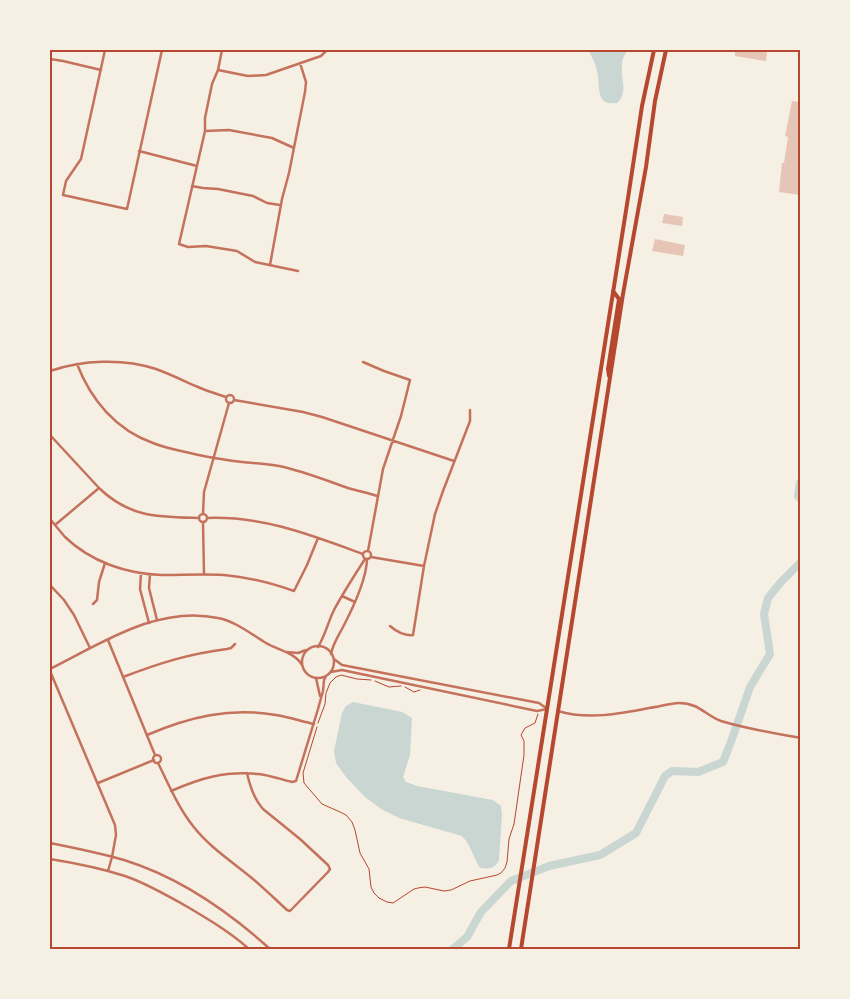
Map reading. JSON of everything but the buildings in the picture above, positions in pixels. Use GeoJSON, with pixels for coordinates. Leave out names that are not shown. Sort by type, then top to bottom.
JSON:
{"type":"FeatureCollection","features":[{"type":"Feature","properties":{"kind":"highway"},"geometry":{"type":"LineString","coordinates":[[509,949],[642,106],[654,50]]}},
{"type":"Feature","properties":{"kind":"highway"},"geometry":{"type":"LineString","coordinates":[[521,949],[628,261],[646,167],[655,101],[666,50]]}},
{"type":"Feature","properties":{"kind":"highway"},"geometry":{"type":"LineString","coordinates":[[610,379],[608,369],[619,299],[613,291]]}},
{"type":"Feature","properties":{"kind":"highway"},"geometry":{"type":"LineString","coordinates":[[547,709],[558,711]]}},
{"type":"Feature","properties":{"kind":"street"},"geometry":{"type":"LineString","coordinates":[[105,50],[81,159],[66,180],[63,196],[126,209],[162,50]]}},
{"type":"Feature","properties":{"kind":"street"},"geometry":{"type":"LineString","coordinates":[[222,50],[218,70],[212,84],[205,118],[206,131],[179,244],[188,247],[206,246],[237,251],[255,262],[298,271]]}},
{"type":"Feature","properties":{"kind":"street"},"geometry":{"type":"LineString","coordinates":[[218,70],[248,76],[266,75],[321,56],[327,50]]}},
{"type":"Feature","properties":{"kind":"street"},"geometry":{"type":"LineString","coordinates":[[50,59],[101,70]]}},
{"type":"Feature","properties":{"kind":"street"},"geometry":{"type":"LineString","coordinates":[[270,265],[280,205],[289,173],[305,92],[306,82],[300,63]]}},
{"type":"Feature","properties":{"kind":"street"},"geometry":{"type":"LineString","coordinates":[[206,131],[229,130],[272,138],[294,148]]}},
{"type":"Feature","properties":{"kind":"street"},"geometry":{"type":"LineString","coordinates":[[139,151],[197,166]]}},
{"type":"Feature","properties":{"kind":"street"},"geometry":{"type":"LineString","coordinates":[[192,186],[253,196],[267,203],[280,205]]}},
{"type":"Feature","properties":{"kind":"street"},"geometry":{"type":"LineString","coordinates":[[50,371],[77,364],[117,362],[148,367],[226,398],[229,402]]}},
{"type":"Feature","properties":{"kind":"street"},"geometry":{"type":"LineString","coordinates":[[363,362],[410,380],[384,464],[368,551],[371,557]]}},
{"type":"Feature","properties":{"kind":"street"},"geometry":{"type":"LineString","coordinates":[[77,364],[98,404],[114,421],[140,438],[155,444],[213,458],[280,466],[377,496]]}},
{"type":"Feature","properties":{"kind":"street"},"geometry":{"type":"LineString","coordinates":[[226,398],[228,395],[231,395],[234,400]]}},
{"type":"Feature","properties":{"kind":"street"},"geometry":{"type":"LineString","coordinates":[[229,402],[234,400],[312,414],[454,461]]}},
{"type":"Feature","properties":{"kind":"street"},"geometry":{"type":"LineString","coordinates":[[199,518],[203,514],[204,492],[229,402]]}},
{"type":"Feature","properties":{"kind":"street"},"geometry":{"type":"LineString","coordinates":[[390,626],[395,631],[407,636],[413,635],[424,566],[437,506],[470,421],[470,410]]}},
{"type":"Feature","properties":{"kind":"street"},"geometry":{"type":"LineString","coordinates":[[50,435],[106,495],[122,505],[144,514],[159,517],[199,518],[203,522],[204,574]]}},
{"type":"Feature","properties":{"kind":"street"},"geometry":{"type":"LineString","coordinates":[[55,525],[99,488]]}},
{"type":"Feature","properties":{"kind":"street"},"geometry":{"type":"LineString","coordinates":[[203,514],[207,518],[232,518],[266,522],[363,554],[367,566],[355,602],[334,643],[331,654]]}},
{"type":"Feature","properties":{"kind":"street"},"geometry":{"type":"LineString","coordinates":[[203,522],[207,518]]}},
{"type":"Feature","properties":{"kind":"street"},"geometry":{"type":"LineString","coordinates":[[50,520],[75,545],[105,563],[122,569],[150,574],[225,575],[255,579],[294,591],[318,538]]}},
{"type":"Feature","properties":{"kind":"street"},"geometry":{"type":"LineString","coordinates":[[363,554],[368,551]]}},
{"type":"Feature","properties":{"kind":"street"},"geometry":{"type":"LineString","coordinates":[[318,647],[342,596],[366,559],[371,557],[424,566]]}},
{"type":"Feature","properties":{"kind":"street"},"geometry":{"type":"LineString","coordinates":[[93,604],[97,600],[99,582],[105,563]]}},
{"type":"Feature","properties":{"kind":"street"},"geometry":{"type":"LineString","coordinates":[[140,573],[141,596],[149,623]]}},
{"type":"Feature","properties":{"kind":"street"},"geometry":{"type":"LineString","coordinates":[[150,574],[148,581],[150,594],[158,620]]}},
{"type":"Feature","properties":{"kind":"street"},"geometry":{"type":"LineString","coordinates":[[50,585],[64,600],[74,615],[90,648]]}},
{"type":"Feature","properties":{"kind":"street"},"geometry":{"type":"LineString","coordinates":[[141,596],[150,594]]}},
{"type":"Feature","properties":{"kind":"street"},"geometry":{"type":"LineString","coordinates":[[342,596],[355,602]]}},
{"type":"Feature","properties":{"kind":"street"},"geometry":{"type":"LineString","coordinates":[[108,871],[116,840],[116,830],[50,670],[90,648],[149,623],[190,615],[220,618],[239,626],[272,647],[298,659],[308,674],[316,678],[326,676],[334,666],[334,660],[327,649],[318,647],[298,652],[283,651]]}},
{"type":"Feature","properties":{"kind":"street"},"geometry":{"type":"LineString","coordinates":[[108,640],[156,755],[161,757],[161,761],[158,763]]}},
{"type":"Feature","properties":{"kind":"street"},"geometry":{"type":"LineString","coordinates":[[123,677],[165,661],[227,649],[235,644]]}},
{"type":"Feature","properties":{"kind":"street"},"geometry":{"type":"LineString","coordinates":[[303,667],[303,658],[309,650]]}},
{"type":"Feature","properties":{"kind":"street"},"geometry":{"type":"LineString","coordinates":[[334,660],[342,665],[539,703],[547,709]]}},
{"type":"Feature","properties":{"kind":"street"},"geometry":{"type":"LineString","coordinates":[[331,672],[342,670],[537,711],[547,709]]}},
{"type":"Feature","properties":{"kind":"street"},"geometry":{"type":"LineString","coordinates":[[171,791],[214,775],[236,773],[258,774],[292,782],[296,781],[314,724],[326,676]]}},
{"type":"Feature","properties":{"kind":"street"},"geometry":{"type":"LineString","coordinates":[[316,678],[321,699]]}},
{"type":"Feature","properties":{"kind":"street"},"geometry":{"type":"LineString","coordinates":[[558,711],[567,714],[601,715],[679,703],[694,705],[719,720],[800,738]]}},
{"type":"Feature","properties":{"kind":"street"},"geometry":{"type":"LineString","coordinates":[[147,735],[200,716],[231,712],[276,715],[314,724]]}},
{"type":"Feature","properties":{"kind":"street"},"geometry":{"type":"LineString","coordinates":[[98,783],[154,760],[156,755]]}},
{"type":"Feature","properties":{"kind":"street"},"geometry":{"type":"LineString","coordinates":[[154,760],[158,763],[186,818],[207,842],[290,911],[330,869],[300,839],[258,804],[247,773]]}},
{"type":"Feature","properties":{"kind":"street"},"geometry":{"type":"LineString","coordinates":[[50,843],[125,860],[152,871],[208,901],[270,949]]}},
{"type":"Feature","properties":{"kind":"street"},"geometry":{"type":"LineString","coordinates":[[50,859],[94,867],[146,884],[217,925],[250,949]]}},
{"type":"Feature","properties":{"kind":"path"},"geometry":{"type":"LineString","coordinates":[[341,675],[332,680],[328,687],[303,773],[304,784],[322,804],[346,815],[352,822],[360,853],[369,869],[371,887],[379,898],[387,902],[393,903],[418,888],[451,890],[470,881],[501,873],[507,862],[509,839],[514,824],[524,755],[522,735],[525,728],[535,723],[538,714]]}},
{"type":"Feature","properties":{"kind":"shaded area"},"geometry":{"type":"Polygon","coordinates":[[[588,50],[628,50],[622,63],[623,94],[617,103],[605,102],[602,99],[599,91],[597,69],[588,50]]]}},
{"type":"Feature","properties":{"kind":"shaded area"},"geometry":{"type":"Polygon","coordinates":[[[353,702],[402,712],[412,718],[410,755],[403,777],[406,782],[417,786],[493,800],[501,806],[499,860],[494,867],[480,868],[468,843],[462,836],[399,818],[381,809],[365,797],[346,777],[336,763],[334,751],[342,713],[346,706],[353,702]]]}},
{"type":"Feature","properties":{"kind":"waterway"},"geometry":{"type":"LineString","coordinates":[[800,483],[798,496],[800,498]]}},
{"type":"Feature","properties":{"kind":"waterway"},"geometry":{"type":"LineString","coordinates":[[453,949],[467,937],[481,912],[511,881],[549,866],[600,855],[636,833],[665,776],[672,771],[698,772],[723,762],[750,687],[770,654],[764,614],[768,598],[800,563]]}}]}
